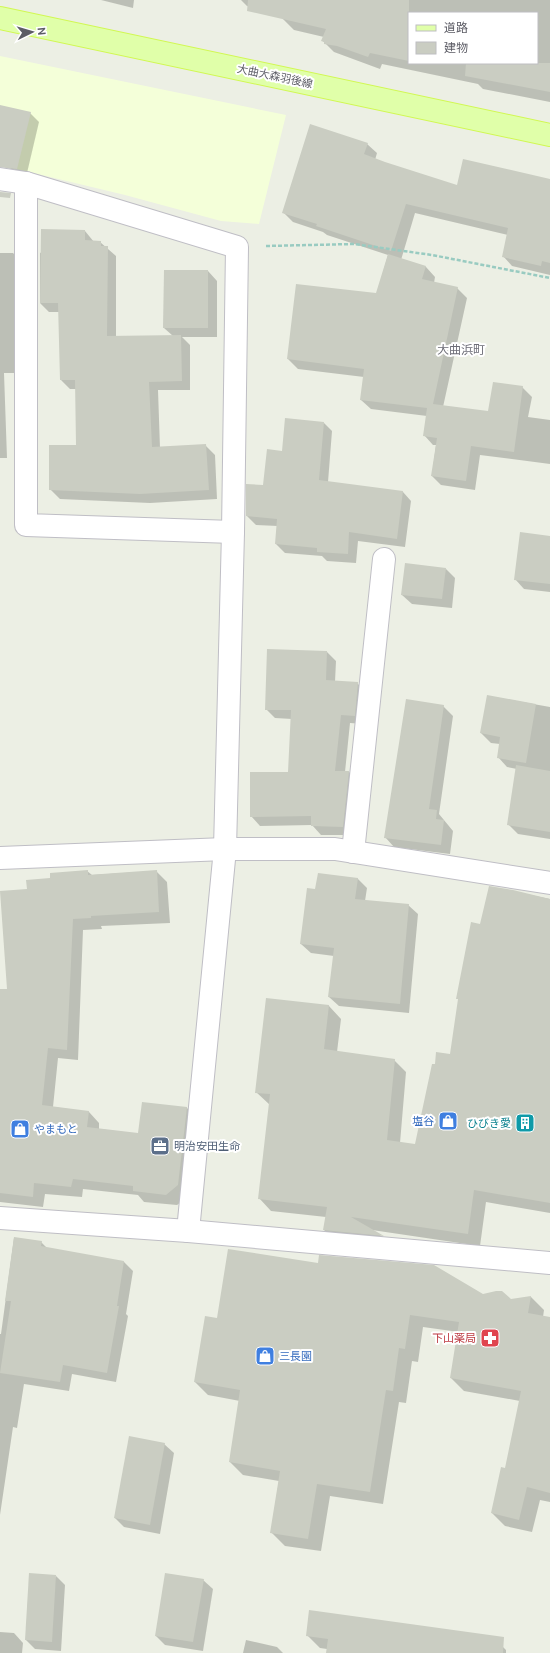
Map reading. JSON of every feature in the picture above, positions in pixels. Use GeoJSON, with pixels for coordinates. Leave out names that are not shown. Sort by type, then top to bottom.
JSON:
{"type":"FeatureCollection","features":[{"type":"Feature","properties":{"kind":"main road","name":"大曲大森羽後線"},"geometry":{"type":"LineString","coordinates":[[0,18],[550,135]]}},
{"type":"Feature","properties":{"kind":"street"},"geometry":{"type":"LineString","coordinates":[[0,179],[26,183],[237,247],[233,532],[225,850],[188,1231]]}},
{"type":"Feature","properties":{"kind":"street"},"geometry":{"type":"LineString","coordinates":[[26,183],[26,524],[233,532]]}},
{"type":"Feature","properties":{"kind":"street"},"geometry":{"type":"LineString","coordinates":[[354,852],[384,559]]}},
{"type":"Feature","properties":{"kind":"street"},"geometry":{"type":"LineString","coordinates":[[0,858],[225,850],[335,849],[550,883]]}},
{"type":"Feature","properties":{"kind":"street"},"geometry":{"type":"LineString","coordinates":[[0,1218],[188,1231],[550,1263]]}},
{"type":"Feature","properties":{"kind":"path"},"geometry":{"type":"LineString","coordinates":[[237,247],[354,244],[432,255],[550,278]]}},
{"type":"Feature","properties":{"kind":"shaded area"},"geometry":{"type":"Polygon","coordinates":[[[0,56],[286,115],[259,224],[221,221],[125,195],[0,165],[0,56]]]}},
{"type":"Feature","properties":{"kind":"building"},"geometry":{"type":"Polygon","coordinates":[[[248,0],[409,0],[408,61],[370,53],[368,57],[337,46],[324,44],[324,42],[321,41],[326,29],[247,11],[248,0]]]}},
{"type":"Feature","properties":{"kind":"building"},"geometry":{"type":"Polygon","coordinates":[[[550,63],[550,92],[465,76],[466,64],[550,63]]]}},
{"type":"Feature","properties":{"kind":"building"},"geometry":{"type":"Polygon","coordinates":[[[0,105],[31,112],[17,169],[0,167],[0,105]]]}},
{"type":"Feature","properties":{"kind":"building"},"geometry":{"type":"Polygon","coordinates":[[[310,124],[368,143],[364,154],[457,185],[463,159],[550,179],[550,263],[542,261],[541,266],[502,257],[508,228],[406,204],[391,251],[282,213],[310,124]]]}},
{"type":"Feature","properties":{"kind":"building"},"geometry":{"type":"Polygon","coordinates":[[[0,192],[11,193],[10,198],[0,197],[0,192]]]}},
{"type":"Feature","properties":{"kind":"building"},"geometry":{"type":"Polygon","coordinates":[[[41,229],[85,230],[85,240],[101,241],[101,246],[108,246],[107,336],[181,335],[182,381],[149,382],[152,447],[206,444],[209,490],[140,494],[49,490],[49,445],[76,445],[75,380],[60,380],[58,303],[40,303],[41,229]]]}},
{"type":"Feature","properties":{"kind":"building"},"geometry":{"type":"Polygon","coordinates":[[[388,254],[426,266],[422,279],[458,287],[433,404],[488,411],[493,382],[523,386],[514,452],[471,446],[466,481],[431,476],[437,438],[423,436],[427,408],[360,400],[364,369],[287,359],[296,284],[376,293],[388,254]]]}},
{"type":"Feature","properties":{"kind":"building"},"geometry":{"type":"Polygon","coordinates":[[[164,270],[208,270],[208,328],[163,328],[164,270]]]}},
{"type":"Feature","properties":{"kind":"building"},"geometry":{"type":"Polygon","coordinates":[[[285,418],[324,422],[319,480],[403,491],[397,539],[349,532],[348,554],[317,552],[317,548],[275,544],[277,519],[246,516],[246,484],[263,485],[267,449],[282,451],[285,418]]]}},
{"type":"Feature","properties":{"kind":"building"},"geometry":{"type":"Polygon","coordinates":[[[520,532],[550,536],[550,584],[514,580],[520,532]]]}},
{"type":"Feature","properties":{"kind":"building"},"geometry":{"type":"Polygon","coordinates":[[[405,563],[446,568],[442,599],[401,595],[405,563]]]}},
{"type":"Feature","properties":{"kind":"building"},"geometry":{"type":"Polygon","coordinates":[[[267,649],[327,651],[326,680],[358,682],[355,716],[341,715],[335,771],[349,771],[343,827],[311,826],[311,816],[250,817],[250,772],[288,772],[291,710],[265,710],[267,649]]]}},
{"type":"Feature","properties":{"kind":"building"},"geometry":{"type":"Polygon","coordinates":[[[487,695],[536,704],[526,763],[497,758],[500,737],[480,733],[487,695]]]}},
{"type":"Feature","properties":{"kind":"building"},"geometry":{"type":"Polygon","coordinates":[[[406,699],[444,705],[429,809],[437,810],[436,819],[444,820],[441,845],[384,838],[406,699]]]}},
{"type":"Feature","properties":{"kind":"building"},"geometry":{"type":"Polygon","coordinates":[[[516,765],[550,771],[550,832],[507,825],[516,765]]]}},
{"type":"Feature","properties":{"kind":"building"},"geometry":{"type":"Polygon","coordinates":[[[88,870],[88,875],[157,870],[159,912],[91,916],[91,918],[73,919],[67,1050],[48,1048],[42,1105],[89,1111],[87,1127],[138,1133],[142,1102],[187,1107],[178,1185],[166,1195],[133,1191],[133,1186],[73,1179],[71,1187],[34,1183],[33,1197],[0,1193],[0,989],[7,989],[0,891],[27,889],[26,880],[50,878],[50,873],[88,870]]]}},
{"type":"Feature","properties":{"kind":"building"},"geometry":{"type":"Polygon","coordinates":[[[318,873],[358,878],[355,899],[409,904],[400,1004],[328,997],[334,948],[300,944],[307,888],[315,889],[318,873]]]}},
{"type":"Feature","properties":{"kind":"building"},"geometry":{"type":"Polygon","coordinates":[[[489,886],[550,899],[550,1203],[474,1190],[468,1234],[351,1217],[384,1236],[323,1230],[327,1207],[258,1199],[270,1094],[255,1093],[266,998],[329,1005],[324,1049],[395,1059],[387,1140],[415,1144],[432,1064],[435,1064],[436,1052],[450,1054],[458,999],[456,999],[471,922],[480,924],[489,886]]]}},
{"type":"Feature","properties":{"kind":"building"},"geometry":{"type":"Polygon","coordinates":[[[14,1237],[42,1241],[41,1246],[124,1261],[117,1306],[119,1306],[107,1373],[63,1365],[60,1382],[0,1373],[11,1301],[5,1301],[14,1237]]]}},
{"type":"Feature","properties":{"kind":"building"},"geometry":{"type":"Polygon","coordinates":[[[228,1249],[318,1263],[319,1255],[434,1265],[483,1294],[502,1291],[511,1299],[531,1296],[528,1313],[550,1317],[550,1493],[527,1487],[519,1520],[491,1513],[501,1467],[505,1468],[521,1391],[450,1378],[459,1322],[410,1315],[405,1349],[399,1348],[393,1391],[386,1390],[370,1492],[317,1484],[308,1539],[270,1533],[280,1471],[229,1462],[240,1390],[194,1382],[205,1316],[217,1318],[228,1249]]]}},
{"type":"Feature","properties":{"kind":"building"},"geometry":{"type":"Polygon","coordinates":[[[129,1436],[165,1443],[150,1525],[114,1518],[129,1436]]]}},
{"type":"Feature","properties":{"kind":"building"},"geometry":{"type":"Polygon","coordinates":[[[29,1573],[56,1575],[52,1642],[25,1640],[29,1573]]]}},
{"type":"Feature","properties":{"kind":"building"},"geometry":{"type":"Polygon","coordinates":[[[165,1573],[204,1579],[193,1642],[155,1636],[165,1573]]]}},
{"type":"Feature","properties":{"kind":"building"},"geometry":{"type":"Polygon","coordinates":[[[309,1610],[504,1637],[503,1653],[326,1653],[328,1639],[306,1636],[309,1610]]]}},
{"type":"Feature","properties":{"kind":"place","name":"塩谷"},"geometry":{"type":"Point","coordinates":[448,1121]}},
{"type":"Feature","properties":{"kind":"place","name":"ひびき愛"},"geometry":{"type":"Point","coordinates":[525,1123]}},
{"type":"Feature","properties":{"kind":"place","name":"やまもと"},"geometry":{"type":"Point","coordinates":[20,1129]}},
{"type":"Feature","properties":{"kind":"place","name":"明治安田生命"},"geometry":{"type":"Point","coordinates":[160,1146]}},
{"type":"Feature","properties":{"kind":"place","name":"下山薬局"},"geometry":{"type":"Point","coordinates":[490,1338]}},
{"type":"Feature","properties":{"kind":"place","name":"三長園"},"geometry":{"type":"Point","coordinates":[265,1356]}},
{"type":"Feature","properties":{"kind":"district","name":"大曲浜町"},"geometry":{"type":"Point","coordinates":[461,349]}}]}
